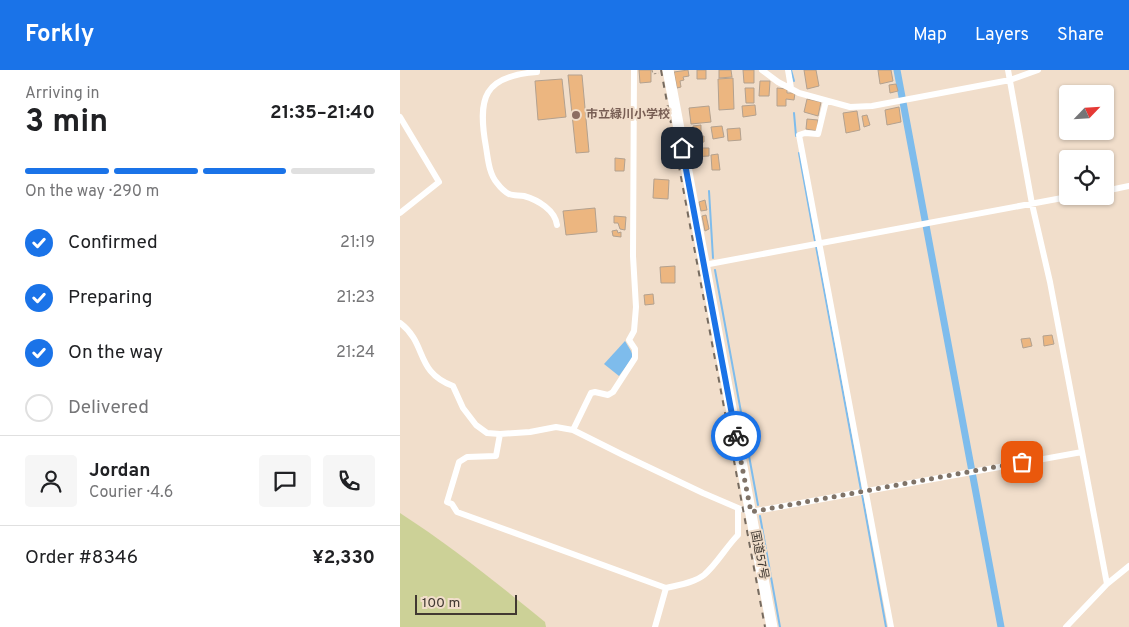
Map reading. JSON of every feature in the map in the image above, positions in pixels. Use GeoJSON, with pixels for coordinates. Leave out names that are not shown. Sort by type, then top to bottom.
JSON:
{"type":"FeatureCollection","features":[{"type":"Feature","properties":{"kind":"highway","name":"国道57号"},"geometry":{"type":"LineString","coordinates":[[668,70],[772,627]]}},
{"type":"Feature","properties":{"kind":"street"},"geometry":{"type":"LineString","coordinates":[[537,70],[537,72],[507,77],[495,83],[487,92],[483,104],[485,142],[490,167],[496,183],[508,194],[525,197],[539,203],[556,218],[557,225]]}},
{"type":"Feature","properties":{"kind":"street"},"geometry":{"type":"LineString","coordinates":[[573,430],[590,393],[595,392],[608,395],[614,392],[635,358],[635,349],[629,340],[634,330],[636,307],[633,227],[634,70]]}},
{"type":"Feature","properties":{"kind":"street"},"geometry":{"type":"LineString","coordinates":[[762,70],[778,82],[799,93],[850,107],[872,106],[1010,80],[1038,70]]}},
{"type":"Feature","properties":{"kind":"street"},"geometry":{"type":"LineString","coordinates":[[788,70],[790,88]]}},
{"type":"Feature","properties":{"kind":"street"},"geometry":{"type":"LineString","coordinates":[[1008,70],[1032,204],[1050,282],[1107,584]]}},
{"type":"Feature","properties":{"kind":"street"},"geometry":{"type":"LineString","coordinates":[[826,100],[818,134],[805,133],[798,135],[891,627]]}},
{"type":"Feature","properties":{"kind":"street"},"geometry":{"type":"LineString","coordinates":[[400,117],[439,182],[400,213]]}},
{"type":"Feature","properties":{"kind":"street"},"geometry":{"type":"LineString","coordinates":[[1114,189],[1129,186]]}},
{"type":"Feature","properties":{"kind":"street"},"geometry":{"type":"LineString","coordinates":[[704,265],[1059,199]]}},
{"type":"Feature","properties":{"kind":"street"},"geometry":{"type":"LineString","coordinates":[[400,323],[411,331],[431,373],[442,382],[453,386],[463,408],[476,425],[487,433],[530,432],[556,427],[573,430],[738,508],[751,512],[1082,452]]}},
{"type":"Feature","properties":{"kind":"street"},"geometry":{"type":"LineString","coordinates":[[500,434],[496,456],[467,457],[459,462],[447,502],[452,504],[457,512],[666,588],[704,576],[738,535],[738,508]]}},
{"type":"Feature","properties":{"kind":"street"},"geometry":{"type":"LineString","coordinates":[[1066,627],[1107,584],[1129,566]]}},
{"type":"Feature","properties":{"kind":"street"},"geometry":{"type":"LineString","coordinates":[[654,627],[666,588]]}},
{"type":"Feature","properties":{"kind":"path"},"geometry":{"type":"LineString","coordinates":[[652,70],[653,74]]}},
{"type":"Feature","properties":{"kind":"green space"},"geometry":{"type":"Polygon","coordinates":[[[400,513],[492,580],[545,622],[546,627],[400,627],[400,513]]]}},
{"type":"Feature","properties":{"kind":"water"},"geometry":{"type":"Polygon","coordinates":[[[625,341],[633,357],[619,376],[604,364],[625,341]]]}},
{"type":"Feature","properties":{"kind":"building"},"geometry":{"type":"Polygon","coordinates":[[[639,70],[651,70],[651,82],[640,83],[639,70]]]}},
{"type":"Feature","properties":{"kind":"building"},"geometry":{"type":"Polygon","coordinates":[[[688,70],[689,76],[683,77],[684,80],[680,81],[681,87],[677,88],[674,72],[688,70]]]}},
{"type":"Feature","properties":{"kind":"building"},"geometry":{"type":"Polygon","coordinates":[[[697,70],[706,70],[706,79],[697,79],[697,70]]]}},
{"type":"Feature","properties":{"kind":"building"},"geometry":{"type":"Polygon","coordinates":[[[719,70],[731,70],[732,77],[719,78],[719,70]]]}},
{"type":"Feature","properties":{"kind":"building"},"geometry":{"type":"Polygon","coordinates":[[[743,70],[754,70],[754,83],[744,83],[743,70]]]}},
{"type":"Feature","properties":{"kind":"building"},"geometry":{"type":"Polygon","coordinates":[[[804,70],[816,70],[819,86],[807,89],[804,70]]]}},
{"type":"Feature","properties":{"kind":"building"},"geometry":{"type":"Polygon","coordinates":[[[878,70],[891,70],[893,81],[880,84],[878,70]]]}},
{"type":"Feature","properties":{"kind":"building"},"geometry":{"type":"Polygon","coordinates":[[[568,75],[582,75],[589,152],[576,153],[568,75]]]}},
{"type":"Feature","properties":{"kind":"building"},"geometry":{"type":"Polygon","coordinates":[[[733,78],[734,109],[719,110],[718,79],[733,78]]]}},
{"type":"Feature","properties":{"kind":"building"},"geometry":{"type":"Polygon","coordinates":[[[562,79],[566,117],[538,120],[535,81],[562,79]]]}},
{"type":"Feature","properties":{"kind":"building"},"geometry":{"type":"Polygon","coordinates":[[[760,81],[770,81],[769,96],[759,96],[760,81]]]}},
{"type":"Feature","properties":{"kind":"building"},"geometry":{"type":"Polygon","coordinates":[[[896,84],[898,91],[890,93],[889,85],[896,84]]]}},
{"type":"Feature","properties":{"kind":"building"},"geometry":{"type":"Polygon","coordinates":[[[745,88],[754,88],[754,103],[746,103],[745,88]]]}},
{"type":"Feature","properties":{"kind":"building"},"geometry":{"type":"Polygon","coordinates":[[[777,88],[787,89],[787,93],[795,93],[794,100],[786,99],[786,106],[777,106],[777,88]]]}},
{"type":"Feature","properties":{"kind":"building"},"geometry":{"type":"Polygon","coordinates":[[[807,99],[821,102],[818,116],[804,112],[807,99]]]}},
{"type":"Feature","properties":{"kind":"building"},"geometry":{"type":"Polygon","coordinates":[[[755,105],[756,115],[743,117],[742,106],[755,105]]]}},
{"type":"Feature","properties":{"kind":"building"},"geometry":{"type":"Polygon","coordinates":[[[709,106],[711,122],[691,124],[689,108],[709,106]]]}},
{"type":"Feature","properties":{"kind":"building"},"geometry":{"type":"Polygon","coordinates":[[[899,107],[901,122],[887,125],[885,110],[899,107]]]}},
{"type":"Feature","properties":{"kind":"building"},"geometry":{"type":"Polygon","coordinates":[[[857,111],[860,130],[846,133],[843,113],[857,111]]]}},
{"type":"Feature","properties":{"kind":"building"},"geometry":{"type":"Polygon","coordinates":[[[867,115],[870,125],[864,127],[862,116],[867,115]]]}},
{"type":"Feature","properties":{"kind":"building"},"geometry":{"type":"Polygon","coordinates":[[[807,119],[818,120],[817,131],[806,129],[807,119]]]}},
{"type":"Feature","properties":{"kind":"building"},"geometry":{"type":"Polygon","coordinates":[[[701,125],[701,133],[693,133],[693,126],[701,125]]]}},
{"type":"Feature","properties":{"kind":"building"},"geometry":{"type":"Polygon","coordinates":[[[722,126],[724,137],[713,139],[711,127],[722,126]]]}},
{"type":"Feature","properties":{"kind":"building"},"geometry":{"type":"Polygon","coordinates":[[[740,128],[741,140],[728,141],[727,129],[740,128]]]}},
{"type":"Feature","properties":{"kind":"building"},"geometry":{"type":"Polygon","coordinates":[[[704,136],[704,142],[695,143],[694,137],[704,136]]]}},
{"type":"Feature","properties":{"kind":"building"},"geometry":{"type":"Polygon","coordinates":[[[692,148],[709,148],[709,156],[692,157],[692,148]]]}},
{"type":"Feature","properties":{"kind":"building"},"geometry":{"type":"Polygon","coordinates":[[[718,154],[720,170],[712,170],[711,155],[718,154]]]}},
{"type":"Feature","properties":{"kind":"building"},"geometry":{"type":"Polygon","coordinates":[[[615,158],[625,159],[624,171],[615,171],[615,158]]]}},
{"type":"Feature","properties":{"kind":"building"},"geometry":{"type":"Polygon","coordinates":[[[654,179],[669,180],[668,199],[653,198],[654,179]]]}},
{"type":"Feature","properties":{"kind":"building"},"geometry":{"type":"Polygon","coordinates":[[[705,200],[707,210],[701,211],[699,202],[705,200]]]}},
{"type":"Feature","properties":{"kind":"building"},"geometry":{"type":"Polygon","coordinates":[[[595,208],[597,232],[566,235],[563,211],[595,208]]]}},
{"type":"Feature","properties":{"kind":"building"},"geometry":{"type":"Polygon","coordinates":[[[706,215],[709,229],[705,231],[702,216],[706,215]]]}},
{"type":"Feature","properties":{"kind":"building"},"geometry":{"type":"Polygon","coordinates":[[[614,216],[626,217],[625,230],[620,229],[618,223],[614,223],[614,216]]]}},
{"type":"Feature","properties":{"kind":"building"},"geometry":{"type":"Polygon","coordinates":[[[617,230],[618,233],[621,232],[621,237],[613,236],[612,231],[617,230]]]}},
{"type":"Feature","properties":{"kind":"building"},"geometry":{"type":"Polygon","coordinates":[[[675,266],[675,283],[661,283],[660,267],[675,266]]]}},
{"type":"Feature","properties":{"kind":"building"},"geometry":{"type":"Polygon","coordinates":[[[653,294],[654,304],[645,305],[644,295],[653,294]]]}},
{"type":"Feature","properties":{"kind":"building"},"geometry":{"type":"Polygon","coordinates":[[[1052,335],[1054,344],[1044,346],[1043,336],[1052,335]]]}},
{"type":"Feature","properties":{"kind":"building"},"geometry":{"type":"Polygon","coordinates":[[[1030,338],[1032,346],[1023,348],[1021,339],[1030,338]]]}},
{"type":"Feature","properties":{"kind":"waterway"},"geometry":{"type":"LineString","coordinates":[[791,70],[794,81]]}},
{"type":"Feature","properties":{"kind":"waterway"},"geometry":{"type":"LineString","coordinates":[[897,70],[1001,627]]}},
{"type":"Feature","properties":{"kind":"waterway"},"geometry":{"type":"LineString","coordinates":[[794,113],[796,136]]}},
{"type":"Feature","properties":{"kind":"waterway"},"geometry":{"type":"LineString","coordinates":[[799,153],[815,241]]}},
{"type":"Feature","properties":{"kind":"waterway"},"geometry":{"type":"LineString","coordinates":[[709,191],[713,258]]}},
{"type":"Feature","properties":{"kind":"waterway"},"geometry":{"type":"LineString","coordinates":[[816,246],[861,490]]}},
{"type":"Feature","properties":{"kind":"waterway"},"geometry":{"type":"LineString","coordinates":[[715,270],[758,505]]}},
{"type":"Feature","properties":{"kind":"waterway"},"geometry":{"type":"LineString","coordinates":[[862,494],[886,627]]}},
{"type":"Feature","properties":{"kind":"waterway"},"geometry":{"type":"LineString","coordinates":[[760,516],[780,627]]}},
{"type":"Feature","properties":{"kind":"railway"},"geometry":{"type":"LineString","coordinates":[[661,70],[765,627]]}},
{"type":"Feature","properties":{"kind":"way so far"},"geometry":{"type":"LineString","coordinates":[[736,436],[751,512],[814,502],[1022,462]]}},
{"type":"Feature","properties":{"kind":"place","name":"市立緑川小学校"},"geometry":{"type":"Point","coordinates":[576,115]}},
{"type":"Feature","properties":{"kind":"route"},"geometry":{"type":"LineString","coordinates":[[682,148],[736,436]]}}]}
